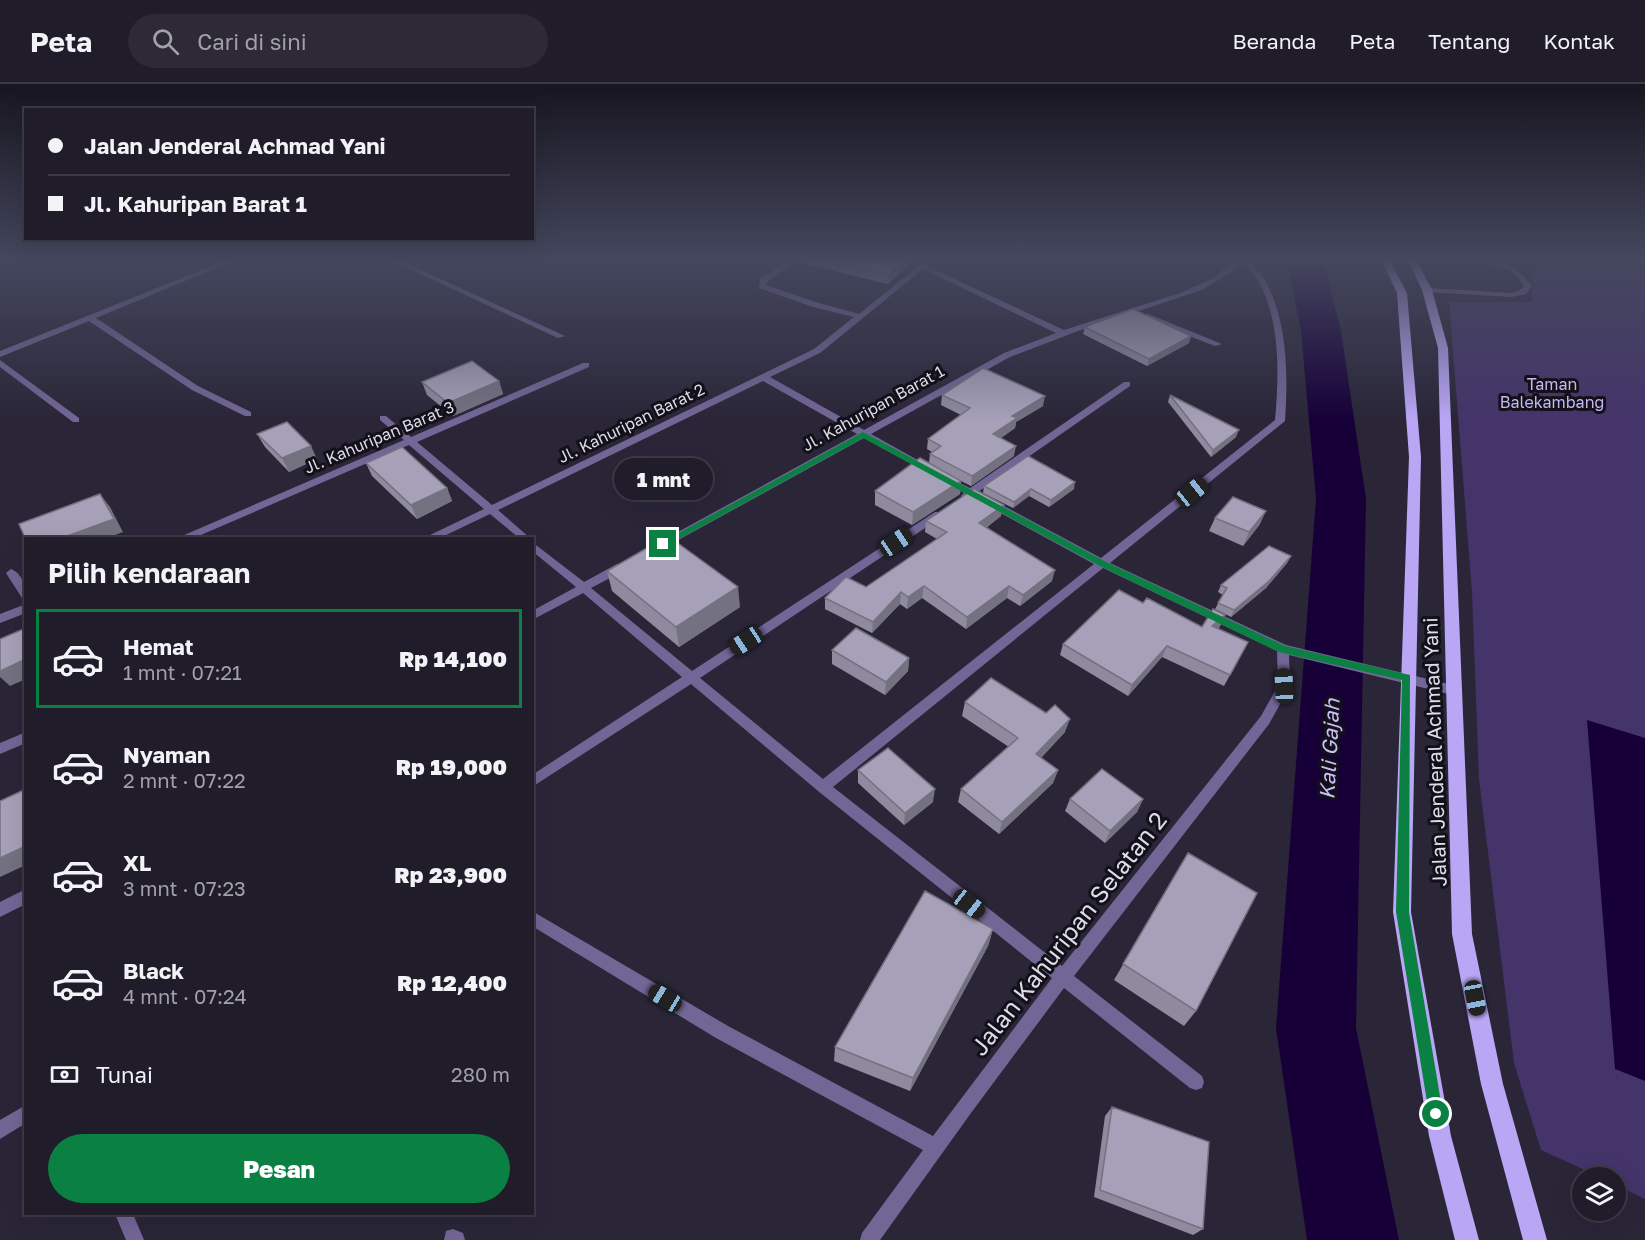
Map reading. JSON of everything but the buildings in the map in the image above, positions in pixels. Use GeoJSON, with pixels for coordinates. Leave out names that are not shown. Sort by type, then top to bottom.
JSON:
{"type":"FeatureCollection","features":[{"type":"Feature","properties":{"kind":"main road","name":"Jalan Jenderal Achmad Yani"},"geometry":{"type":"LineString","coordinates":[[1404,313],[1415,458],[1402,912],[1440,1136],[1467,1240]]}},
{"type":"Feature","properties":{"kind":"main road","name":"Jalan Jenderal Achmad Yani"},"geometry":{"type":"LineString","coordinates":[[1434,313],[1443,348],[1462,934],[1492,1084],[1535,1240]]}},
{"type":"Feature","properties":{"kind":"street"},"geometry":{"type":"LineString","coordinates":[[0,354],[98,313]]}},
{"type":"Feature","properties":{"kind":"street"},"geometry":{"type":"LineString","coordinates":[[510,313],[561,336]]}},
{"type":"Feature","properties":{"kind":"street"},"geometry":{"type":"LineString","coordinates":[[839,313],[856,319]]}},
{"type":"Feature","properties":{"kind":"street","name":"Jl. Kahuripan Barat 2"},"geometry":{"type":"LineString","coordinates":[[434,537],[817,351],[864,313]]}},
{"type":"Feature","properties":{"kind":"street"},"geometry":{"type":"LineString","coordinates":[[1021,313],[1063,333]]}},
{"type":"Feature","properties":{"kind":"street","name":"Jl. Kahuripan Barat 1"},"geometry":{"type":"LineString","coordinates":[[645,554],[1007,355],[1121,313]]}},
{"type":"Feature","properties":{"kind":"street"},"geometry":{"type":"LineString","coordinates":[[1138,313],[1218,344]]}},
{"type":"Feature","properties":{"kind":"street"},"geometry":{"type":"LineString","coordinates":[[823,787],[1280,421],[1282,392],[1276,324],[1272,313]]}},
{"type":"Feature","properties":{"kind":"street"},"geometry":{"type":"LineString","coordinates":[[88,317],[195,388],[248,414]]}},
{"type":"Feature","properties":{"kind":"street"},"geometry":{"type":"LineString","coordinates":[[0,363],[76,420]]}},
{"type":"Feature","properties":{"kind":"street","name":"Jl. Kahuripan Barat 3"},"geometry":{"type":"LineString","coordinates":[[188,537],[586,365]]}},
{"type":"Feature","properties":{"kind":"street"},"geometry":{"type":"LineString","coordinates":[[763,376],[863,435],[1103,564],[1288,650],[1375,669],[1453,690]]}},
{"type":"Feature","properties":{"kind":"street"},"geometry":{"type":"LineString","coordinates":[[534,781],[972,493],[1127,384]]}},
{"type":"Feature","properties":{"kind":"street"},"geometry":{"type":"LineString","coordinates":[[383,418],[524,537]]}},
{"type":"Feature","properties":{"kind":"street"},"geometry":{"type":"LineString","coordinates":[[534,547],[689,678],[823,787],[1196,1082]]}},
{"type":"Feature","properties":{"kind":"street"},"geometry":{"type":"LineString","coordinates":[[534,615],[635,560]]}},
{"type":"Feature","properties":{"kind":"street"},"geometry":{"type":"LineString","coordinates":[[11,573],[24,592]]}},
{"type":"Feature","properties":{"kind":"street"},"geometry":{"type":"LineString","coordinates":[[0,619],[24,609]]}},
{"type":"Feature","properties":{"kind":"street","name":"Jalan Kahuripan Selatan 2"},"geometry":{"type":"LineString","coordinates":[[868,1240],[934,1146],[1061,977],[1266,720],[1284,686],[1288,650]]}},
{"type":"Feature","properties":{"kind":"street"},"geometry":{"type":"LineString","coordinates":[[0,749],[24,738]]}},
{"type":"Feature","properties":{"kind":"street"},"geometry":{"type":"LineString","coordinates":[[0,910],[24,897]]}},
{"type":"Feature","properties":{"kind":"street"},"geometry":{"type":"LineString","coordinates":[[534,919],[722,1032],[934,1146]]}},
{"type":"Feature","properties":{"kind":"street"},"geometry":{"type":"LineString","coordinates":[[0,1130],[24,1114]]}},
{"type":"Feature","properties":{"kind":"street"},"geometry":{"type":"LineString","coordinates":[[124,1215],[135,1240]]}},
{"type":"Feature","properties":{"kind":"green space","name":"Taman Balekambang"},"geometry":{"type":"Polygon","coordinates":[[[1450,313],[1645,313],[1645,1199],[1626,1190],[1626,1167],[1578,1167],[1541,1150],[1514,1063],[1479,779],[1472,592],[1450,313]]]}},
{"type":"Feature","properties":{"kind":"shaded area"},"geometry":{"type":"Polygon","coordinates":[[[1587,720],[1645,738],[1645,1081],[1615,1069],[1587,720]]]}},
{"type":"Feature","properties":{"kind":"waterway","name":"Kali Gajah"},"geometry":{"type":"LineString","coordinates":[[1317,313],[1341,499],[1316,1028],[1353,1240]]}},
{"type":"Feature","properties":{"kind":"route"},"geometry":{"type":"LineString","coordinates":[[663,544],[863,435],[1103,564],[1283,649],[1407,678],[1402,912],[1436,1114]]}}]}
